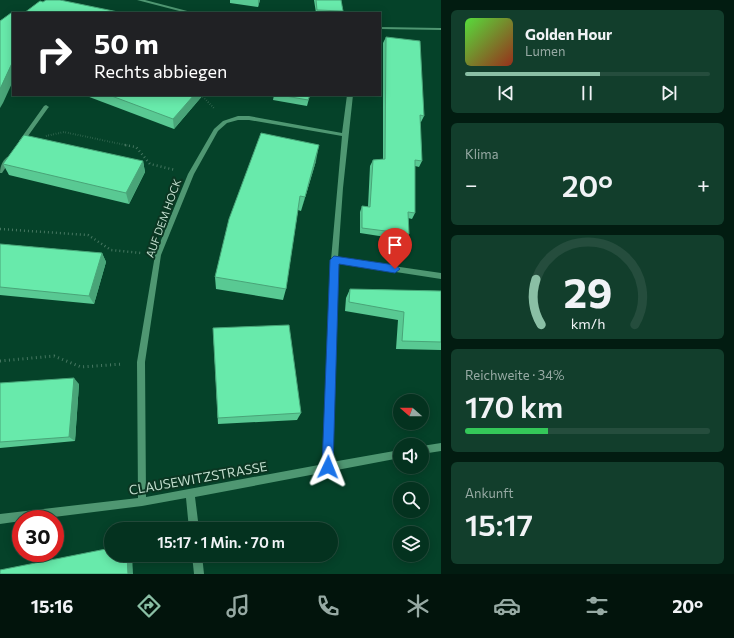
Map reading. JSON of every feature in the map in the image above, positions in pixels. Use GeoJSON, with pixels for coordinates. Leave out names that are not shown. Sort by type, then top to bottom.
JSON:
{"type":"FeatureCollection","features":[{"type":"Feature","properties":{"kind":"street"},"geometry":{"type":"LineString","coordinates":[[139,0],[189,12]]}},
{"type":"Feature","properties":{"kind":"street"},"geometry":{"type":"LineString","coordinates":[[381,28],[441,29]]}},
{"type":"Feature","properties":{"kind":"street"},"geometry":{"type":"LineString","coordinates":[[328,467],[334,260],[350,96]]}},
{"type":"Feature","properties":{"kind":"street"},"geometry":{"type":"LineString","coordinates":[[16,149],[46,107]]}},
{"type":"Feature","properties":{"kind":"street","name":"AUF DEM HOCK"},"geometry":{"type":"LineString","coordinates":[[142,502],[141,362],[158,255],[191,174],[216,130],[225,122],[238,118],[249,118],[345,135]]}},
{"type":"Feature","properties":{"kind":"street"},"geometry":{"type":"LineString","coordinates":[[0,171],[12,154]]}},
{"type":"Feature","properties":{"kind":"street"},"geometry":{"type":"LineString","coordinates":[[334,260],[441,276]]}},
{"type":"Feature","properties":{"kind":"street"},"geometry":{"type":"LineString","coordinates":[[429,449],[441,447]]}},
{"type":"Feature","properties":{"kind":"street","name":"CLAUSEWITZSTRASSE"},"geometry":{"type":"LineString","coordinates":[[0,520],[142,502],[393,455]]}},
{"type":"Feature","properties":{"kind":"street"},"geometry":{"type":"LineString","coordinates":[[190,493],[193,522]]}},
{"type":"Feature","properties":{"kind":"street"},"geometry":{"type":"LineString","coordinates":[[198,562],[199,574]]}},
{"type":"Feature","properties":{"kind":"path"},"geometry":{"type":"LineString","coordinates":[[28,132],[48,136],[64,132],[136,147],[150,164],[191,174]]}},
{"type":"Feature","properties":{"kind":"path"},"geometry":{"type":"LineString","coordinates":[[0,229],[88,235],[111,250],[158,255]]}},
{"type":"Feature","properties":{"kind":"path"},"geometry":{"type":"LineString","coordinates":[[0,361],[54,356],[81,367],[141,362]]}},
{"type":"Feature","properties":{"kind":"building"},"geometry":{"type":"Polygon","coordinates":[[[46,0],[60,0],[118,12],[25,12],[40,1],[43,2],[46,0]]]}},
{"type":"Feature","properties":{"kind":"building"},"geometry":{"type":"Polygon","coordinates":[[[316,0],[341,0],[343,11],[317,10],[316,0]]]}},
{"type":"Feature","properties":{"kind":"building"},"geometry":{"type":"Polygon","coordinates":[[[12,14],[12,63],[0,89],[0,21],[12,14]]]}},
{"type":"Feature","properties":{"kind":"building"},"geometry":{"type":"Polygon","coordinates":[[[386,37],[420,41],[424,116],[420,115],[422,161],[415,160],[415,213],[408,212],[409,234],[362,228],[362,206],[370,207],[373,160],[385,159],[386,37]]]}},
{"type":"Feature","properties":{"kind":"building"},"geometry":{"type":"Polygon","coordinates":[[[112,96],[193,96],[173,119],[112,96]]]}},
{"type":"Feature","properties":{"kind":"building"},"geometry":{"type":"Polygon","coordinates":[[[286,96],[310,96],[308,100],[286,96]]]}},
{"type":"Feature","properties":{"kind":"building"},"geometry":{"type":"Polygon","coordinates":[[[261,133],[319,145],[305,197],[300,196],[286,289],[215,277],[229,219],[261,133]]]}},
{"type":"Feature","properties":{"kind":"building"},"geometry":{"type":"Polygon","coordinates":[[[24,135],[143,161],[126,193],[3,164],[24,135]]]}},
{"type":"Feature","properties":{"kind":"building"},"geometry":{"type":"Polygon","coordinates":[[[0,244],[102,253],[89,296],[0,287],[0,244]]]}},
{"type":"Feature","properties":{"kind":"building"},"geometry":{"type":"Polygon","coordinates":[[[350,289],[441,291],[441,342],[402,341],[404,312],[349,302],[350,289]]]}},
{"type":"Feature","properties":{"kind":"building"},"geometry":{"type":"Polygon","coordinates":[[[289,325],[301,413],[218,418],[213,328],[289,325]]]}},
{"type":"Feature","properties":{"kind":"building"},"geometry":{"type":"Polygon","coordinates":[[[74,378],[69,437],[0,442],[0,383],[74,378]]]}},
{"type":"Feature","properties":{"kind":"building"},"geometry":{"type":"Polygon","coordinates":[[[104,549],[104,562],[127,562],[128,574],[0,574],[0,570],[40,562],[64,562],[64,557],[104,549]]]}},
{"type":"Feature","properties":{"kind":"route"},"geometry":{"type":"LineString","coordinates":[[328,467],[334,260],[395,269]]}}]}
